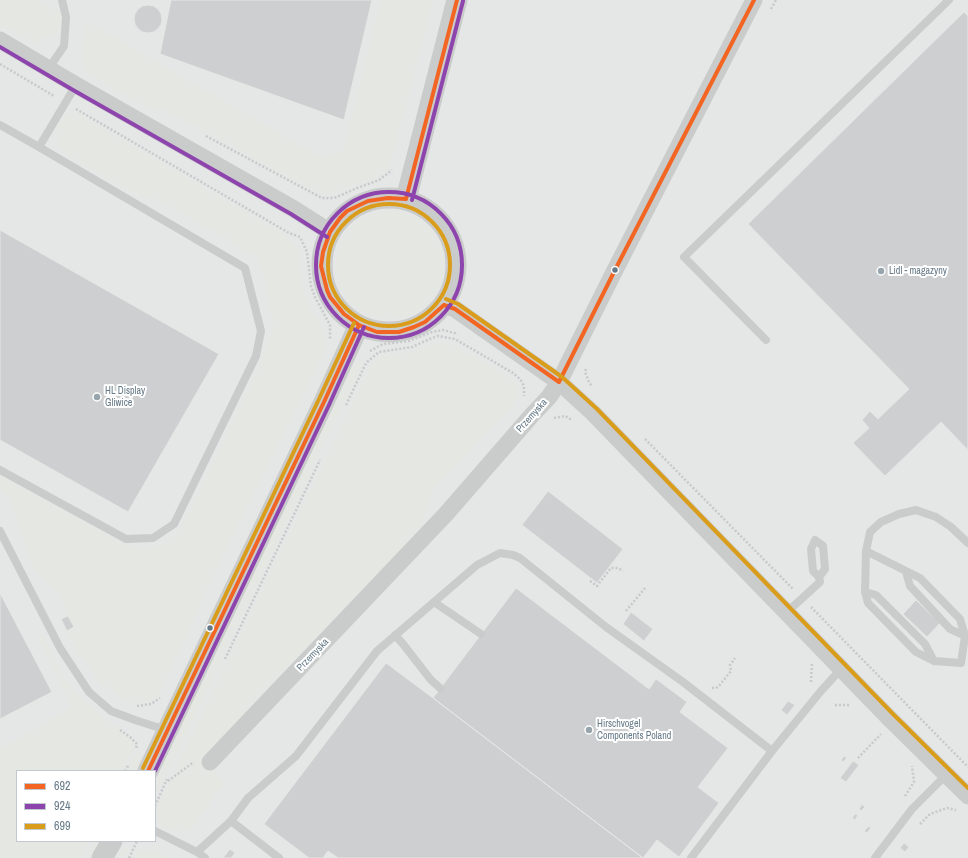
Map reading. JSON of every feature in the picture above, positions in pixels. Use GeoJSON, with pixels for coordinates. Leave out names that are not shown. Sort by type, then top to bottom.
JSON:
{"type":"FeatureCollection","features":[{"type":"Feature","properties":{"kind":"street"},"geometry":{"type":"LineString","coordinates":[[406,199],[457,0]]}},
{"type":"Feature","properties":{"kind":"street","name":"Przemyska"},"geometry":{"type":"LineString","coordinates":[[213,759],[446,514],[549,397],[559,382],[754,0]]}},
{"type":"Feature","properties":{"kind":"street"},"geometry":{"type":"LineString","coordinates":[[0,40],[294,209],[330,232]]}},
{"type":"Feature","properties":{"kind":"street"},"geometry":{"type":"LineString","coordinates":[[388,198],[406,199],[422,205],[438,217],[453,244],[456,263],[455,277],[451,291],[444,305],[425,322],[403,331],[386,333],[377,332],[359,325],[344,314],[330,298],[321,266],[323,252],[330,232],[347,211],[368,201],[388,198]]}},
{"type":"Feature","properties":{"kind":"street"},"geometry":{"type":"LineString","coordinates":[[444,305],[455,309],[559,382],[600,420],[841,669],[947,774],[965,804]]}},
{"type":"Feature","properties":{"kind":"street"},"geometry":{"type":"LineString","coordinates":[[148,770],[359,325]]}},
{"type":"Feature","properties":{"kind":"street"},"geometry":{"type":"LineString","coordinates":[[102,858],[111,842]]}},
{"type":"Feature","properties":{"kind":"lane"},"geometry":{"type":"LineString","coordinates":[[49,68],[64,46],[66,17],[62,0]]}},
{"type":"Feature","properties":{"kind":"lane"},"geometry":{"type":"LineString","coordinates":[[766,340],[684,257],[949,0]]}},
{"type":"Feature","properties":{"kind":"lane"},"geometry":{"type":"LineString","coordinates":[[39,147],[76,85]]}},
{"type":"Feature","properties":{"kind":"lane"},"geometry":{"type":"LineString","coordinates":[[0,125],[245,268],[261,331],[256,356],[174,524],[153,538],[126,538],[0,470]]}},
{"type":"Feature","properties":{"kind":"lane"},"geometry":{"type":"LineString","coordinates":[[866,551],[920,578],[960,619],[965,636],[962,663],[934,661],[916,652],[868,603],[865,592],[866,551],[870,532],[881,522],[899,514],[916,510],[936,516],[968,542]]}},
{"type":"Feature","properties":{"kind":"lane"},"geometry":{"type":"LineString","coordinates":[[0,531],[60,648],[89,692],[111,710],[167,731]]}},
{"type":"Feature","properties":{"kind":"lane"},"geometry":{"type":"LineString","coordinates":[[197,852],[231,821],[248,798],[296,756],[377,651],[477,565],[500,553],[513,555],[520,558],[606,627],[683,682],[772,751]]}},
{"type":"Feature","properties":{"kind":"lane"},"geometry":{"type":"LineString","coordinates":[[906,572],[910,586],[950,629],[965,636]]}},
{"type":"Feature","properties":{"kind":"lane"},"geometry":{"type":"LineString","coordinates":[[786,612],[820,582],[820,577]]}},
{"type":"Feature","properties":{"kind":"lane"},"geometry":{"type":"LineString","coordinates":[[865,592],[876,595],[925,644],[934,661]]}},
{"type":"Feature","properties":{"kind":"lane"},"geometry":{"type":"LineString","coordinates":[[434,602],[480,634]]}},
{"type":"Feature","properties":{"kind":"lane"},"geometry":{"type":"LineString","coordinates":[[394,635],[403,644],[431,680],[440,688]]}},
{"type":"Feature","properties":{"kind":"lane"},"geometry":{"type":"LineString","coordinates":[[691,858],[772,751],[841,669]]}},
{"type":"Feature","properties":{"kind":"lane"},"geometry":{"type":"LineString","coordinates":[[875,858],[912,809],[947,774]]}},
{"type":"Feature","properties":{"kind":"lane"},"geometry":{"type":"LineString","coordinates":[[231,821],[279,858]]}},
{"type":"Feature","properties":{"kind":"lane"},"geometry":{"type":"LineString","coordinates":[[156,832],[197,852],[205,858]]}},
{"type":"Feature","properties":{"kind":"path"},"geometry":{"type":"LineString","coordinates":[[768,14],[776,0]]}},
{"type":"Feature","properties":{"kind":"path"},"geometry":{"type":"LineString","coordinates":[[0,64],[46,91]]}},
{"type":"Feature","properties":{"kind":"path"},"geometry":{"type":"LineString","coordinates":[[88,114],[282,229],[300,237],[307,252],[315,297],[330,325],[330,337]]}},
{"type":"Feature","properties":{"kind":"path"},"geometry":{"type":"LineString","coordinates":[[202,135],[322,198],[334,198],[375,182],[392,171],[394,164]]}},
{"type":"Feature","properties":{"kind":"path"},"geometry":{"type":"LineString","coordinates":[[373,357],[366,354],[383,344],[409,341],[432,332],[443,330],[462,336]]}},
{"type":"Feature","properties":{"kind":"path"},"geometry":{"type":"LineString","coordinates":[[346,406],[366,363],[373,357],[380,352],[412,347],[438,336],[451,338],[513,373],[520,379],[524,386],[525,394],[523,398]]}},
{"type":"Feature","properties":{"kind":"path"},"geometry":{"type":"LineString","coordinates":[[588,364],[586,372],[588,380],[596,390]]}},
{"type":"Feature","properties":{"kind":"path"},"geometry":{"type":"LineString","coordinates":[[552,419],[564,416],[571,418],[575,422]]}},
{"type":"Feature","properties":{"kind":"path"},"geometry":{"type":"LineString","coordinates":[[642,436],[968,767]]}},
{"type":"Feature","properties":{"kind":"path"},"geometry":{"type":"LineString","coordinates":[[225,660],[322,456]]}},
{"type":"Feature","properties":{"kind":"path"},"geometry":{"type":"LineString","coordinates":[[590,581],[597,586],[611,568],[618,568],[623,571]]}},
{"type":"Feature","properties":{"kind":"path"},"geometry":{"type":"LineString","coordinates":[[626,611],[645,588]]}},
{"type":"Feature","properties":{"kind":"path"},"geometry":{"type":"LineString","coordinates":[[709,687],[716,688],[719,686],[731,671],[730,665],[735,658]]}},
{"type":"Feature","properties":{"kind":"path"},"geometry":{"type":"LineString","coordinates":[[811,658],[811,683]]}},
{"type":"Feature","properties":{"kind":"path"},"geometry":{"type":"LineString","coordinates":[[132,706],[151,704],[160,698],[163,691]]}},
{"type":"Feature","properties":{"kind":"path"},"geometry":{"type":"LineString","coordinates":[[117,728],[137,744],[136,749]]}},
{"type":"Feature","properties":{"kind":"path"},"geometry":{"type":"LineString","coordinates":[[858,758],[884,730]]}},
{"type":"Feature","properties":{"kind":"path"},"geometry":{"type":"LineString","coordinates":[[166,783],[186,766],[205,754],[213,759]]}},
{"type":"Feature","properties":{"kind":"path"},"geometry":{"type":"LineString","coordinates":[[902,800],[914,782],[910,760]]}},
{"type":"Feature","properties":{"kind":"path"},"geometry":{"type":"LineString","coordinates":[[156,804],[169,776]]}},
{"type":"Feature","properties":{"kind":"path"},"geometry":{"type":"LineString","coordinates":[[920,824],[930,814],[965,804]]}},
{"type":"Feature","properties":{"kind":"path"},"geometry":{"type":"LineString","coordinates":[[129,858],[137,842]]}},
{"type":"Feature","properties":{"kind":"shaded area"},"geometry":{"type":"Polygon","coordinates":[[[0,0],[968,0],[968,858],[0,858],[0,0]]]}},
{"type":"Feature","properties":{"kind":"shaded area"},"geometry":{"type":"Polygon","coordinates":[[[0,0],[37,0],[66,17],[56,33],[35,43],[0,23],[0,0]]]}},
{"type":"Feature","properties":{"kind":"shaded area"},"geometry":{"type":"Polygon","coordinates":[[[381,0],[433,0],[391,161],[387,170],[379,177],[333,194],[323,194],[315,191],[167,111],[150,109],[85,72],[81,54],[83,38],[88,22],[323,159],[343,151],[381,0]]]}},
{"type":"Feature","properties":{"kind":"shaded area"},"geometry":{"type":"Polygon","coordinates":[[[73,111],[288,237],[298,249],[301,280],[304,293],[307,302],[319,320],[327,341],[326,349],[227,546],[158,696],[154,699],[138,704],[130,703],[121,698],[97,679],[79,653],[67,631],[74,627],[57,590],[32,567],[9,498],[0,489],[0,476],[123,544],[146,549],[161,545],[176,533],[184,523],[251,386],[271,336],[273,324],[261,265],[258,258],[188,216],[151,197],[134,194],[66,154],[62,150],[57,142],[57,127],[65,116],[73,111]]]}},
{"type":"Feature","properties":{"kind":"shaded area"},"geometry":{"type":"Polygon","coordinates":[[[390,211],[411,215],[428,227],[440,244],[444,265],[440,286],[428,303],[411,315],[390,319],[369,315],[352,303],[340,286],[336,265],[340,244],[352,227],[369,215],[390,211]]]}},
{"type":"Feature","properties":{"kind":"shaded area"},"geometry":{"type":"Polygon","coordinates":[[[448,342],[514,380],[520,391],[511,408],[434,487],[419,529],[200,759],[226,784],[196,821],[195,826],[187,831],[178,831],[162,825],[156,814],[156,810],[371,365],[383,355],[413,352],[436,344],[448,342]]]}},
{"type":"Feature","properties":{"kind":"shaded area"},"geometry":{"type":"Polygon","coordinates":[[[360,359],[363,364],[156,796],[156,778],[352,369],[360,359]]]}},
{"type":"Feature","properties":{"kind":"shaded area"},"geometry":{"type":"Polygon","coordinates":[[[42,635],[74,690],[129,738],[134,745],[123,770],[16,770],[16,842],[89,842],[81,858],[0,858],[0,750],[72,707],[37,638],[42,635]]]}},
{"type":"Feature","properties":{"kind":"shaded area"},"geometry":{"type":"Polygon","coordinates":[[[138,749],[139,763],[136,770],[128,770],[138,749]]]}},
{"type":"Feature","properties":{"kind":"shaded area"},"geometry":{"type":"Polygon","coordinates":[[[95,842],[99,842],[89,858],[87,858],[95,842]]]}},
{"type":"Feature","properties":{"kind":"shaded area"},"geometry":{"type":"Polygon","coordinates":[[[131,846],[125,858],[115,858],[122,850],[131,846]]]}},
{"type":"Feature","properties":{"kind":"shaded area"},"geometry":{"type":"Polygon","coordinates":[[[153,849],[168,858],[133,858],[140,850],[153,849]]]}},
{"type":"Feature","properties":{"kind":"building"},"geometry":{"type":"Polygon","coordinates":[[[171,0],[372,0],[344,120],[160,54],[171,0]]]}},
{"type":"Feature","properties":{"kind":"building"},"geometry":{"type":"Polygon","coordinates":[[[148,5],[158,9],[162,19],[158,29],[148,33],[138,29],[134,19],[138,9],[148,5]]]}},
{"type":"Feature","properties":{"kind":"building","name":"Lidl - magazyny"},"geometry":{"type":"Polygon","coordinates":[[[964,12],[968,16],[968,450],[941,422],[885,476],[853,443],[869,428],[862,420],[870,411],[878,419],[909,389],[748,224],[964,12]]]}},
{"type":"Feature","properties":{"kind":"building","name":"HL Display Gliwice"},"geometry":{"type":"Polygon","coordinates":[[[0,230],[219,354],[128,512],[0,440],[0,230]]]}},
{"type":"Feature","properties":{"kind":"building"},"geometry":{"type":"Polygon","coordinates":[[[548,491],[623,549],[597,583],[522,525],[548,491]]]}},
{"type":"Feature","properties":{"kind":"building","name":"Hirschvogel Components Poland"},"geometry":{"type":"Polygon","coordinates":[[[516,588],[649,689],[656,679],[687,702],[680,712],[728,748],[698,787],[719,803],[679,857],[657,840],[643,858],[433,698],[516,588]]]}},
{"type":"Feature","properties":{"kind":"building"},"geometry":{"type":"Polygon","coordinates":[[[0,593],[52,692],[0,719],[0,593]]]}},
{"type":"Feature","properties":{"kind":"building"},"geometry":{"type":"Polygon","coordinates":[[[916,600],[940,623],[927,637],[903,614],[916,600]]]}},
{"type":"Feature","properties":{"kind":"building"},"geometry":{"type":"Polygon","coordinates":[[[631,612],[653,629],[644,641],[623,624],[631,612]]]}},
{"type":"Feature","properties":{"kind":"building"},"geometry":{"type":"Polygon","coordinates":[[[68,616],[74,627],[67,631],[61,619],[68,616]]]}},
{"type":"Feature","properties":{"kind":"building"},"geometry":{"type":"Polygon","coordinates":[[[386,663],[643,858],[338,858],[328,851],[323,858],[309,858],[264,824],[386,663]]]}},
{"type":"Feature","properties":{"kind":"building"},"geometry":{"type":"Polygon","coordinates":[[[788,701],[795,705],[787,715],[781,710],[788,701]]]}},
{"type":"Feature","properties":{"kind":"building"},"geometry":{"type":"Polygon","coordinates":[[[844,756],[847,758],[843,762],[841,760],[844,756]]]}},
{"type":"Feature","properties":{"kind":"building"},"geometry":{"type":"Polygon","coordinates":[[[853,761],[859,765],[846,782],[840,778],[853,761]]]}},
{"type":"Feature","properties":{"kind":"building"},"geometry":{"type":"Polygon","coordinates":[[[862,804],[865,807],[861,811],[859,809],[862,804]]]}},
{"type":"Feature","properties":{"kind":"building"},"geometry":{"type":"Polygon","coordinates":[[[855,814],[858,815],[855,820],[852,818],[855,814]]]}},
{"type":"Feature","properties":{"kind":"building"},"geometry":{"type":"Polygon","coordinates":[[[869,826],[871,828],[867,833],[864,831],[869,826]]]}},
{"type":"Feature","properties":{"kind":"building"},"geometry":{"type":"Polygon","coordinates":[[[904,843],[909,847],[905,852],[900,848],[904,843]]]}},
{"type":"Feature","properties":{"kind":"building"},"geometry":{"type":"Polygon","coordinates":[[[230,849],[235,853],[231,858],[223,858],[230,849]]]}},
{"type":"Feature","properties":{"kind":"transit line","name":"692"},"geometry":{"type":"LineString","coordinates":[[406,199],[457,0]]}},
{"type":"Feature","properties":{"kind":"transit line","name":"692"},"geometry":{"type":"LineString","coordinates":[[559,382],[754,0]]}},
{"type":"Feature","properties":{"kind":"transit line","name":"924"},"geometry":{"type":"LineString","coordinates":[[412,200],[463,1]]}},
{"type":"Feature","properties":{"kind":"transit line","name":"924"},"geometry":{"type":"LineString","coordinates":[[0,47],[291,214],[327,237]]}},
{"type":"Feature","properties":{"kind":"transit line","name":"924"},"geometry":{"type":"LineString","coordinates":[[382,192],[396,192],[424,200],[436,208],[446,218],[457,237],[461,251],[462,265],[461,279],[454,300],[446,312],[436,322],[417,333],[396,338],[382,338],[354,330],[342,322],[332,312],[321,293],[316,272],[316,258],[324,230],[332,218],[342,208],[361,197],[382,192]]}},
{"type":"Feature","properties":{"kind":"transit line","name":"692"},"geometry":{"type":"LineString","coordinates":[[406,199],[388,198],[368,201],[347,211],[340,218],[330,232],[323,252],[321,266],[327,290],[330,297],[344,314],[359,325],[377,332],[399,332],[414,327],[425,322],[444,305]]}},
{"type":"Feature","properties":{"kind":"transit line","name":"699"},"geometry":{"type":"LineString","coordinates":[[389,204],[412,208],[423,214],[432,222],[440,231],[446,242],[450,265],[446,288],[440,299],[432,308],[423,316],[412,322],[389,326],[366,322],[355,316],[346,308],[338,299],[332,288],[328,265],[332,242],[338,231],[346,222],[355,214],[366,208],[389,204]]}},
{"type":"Feature","properties":{"kind":"transit line","name":"699"},"geometry":{"type":"LineString","coordinates":[[446,299],[458,304],[562,377],[597,409],[893,714],[968,788]]}},
{"type":"Feature","properties":{"kind":"transit line","name":"692"},"geometry":{"type":"LineString","coordinates":[[444,305],[455,309],[559,382]]}},
{"type":"Feature","properties":{"kind":"transit line","name":"699"},"geometry":{"type":"LineString","coordinates":[[143,768],[354,323]]}},
{"type":"Feature","properties":{"kind":"transit line","name":"692"},"geometry":{"type":"LineString","coordinates":[[148,770],[324,402],[359,325]]}},
{"type":"Feature","properties":{"kind":"transit line","name":"924"},"geometry":{"type":"LineString","coordinates":[[155,770],[329,405],[364,327]]}},
{"type":"Feature","properties":{"kind":"place","name":"Lidl - magazyny"},"geometry":{"type":"Point","coordinates":[881,271]}},
{"type":"Feature","properties":{"kind":"place","name":"HL Display Gliwice"},"geometry":{"type":"Point","coordinates":[97,397]}},
{"type":"Feature","properties":{"kind":"place","name":"Hirschvogel Components Poland"},"geometry":{"type":"Point","coordinates":[589,730]}}]}
